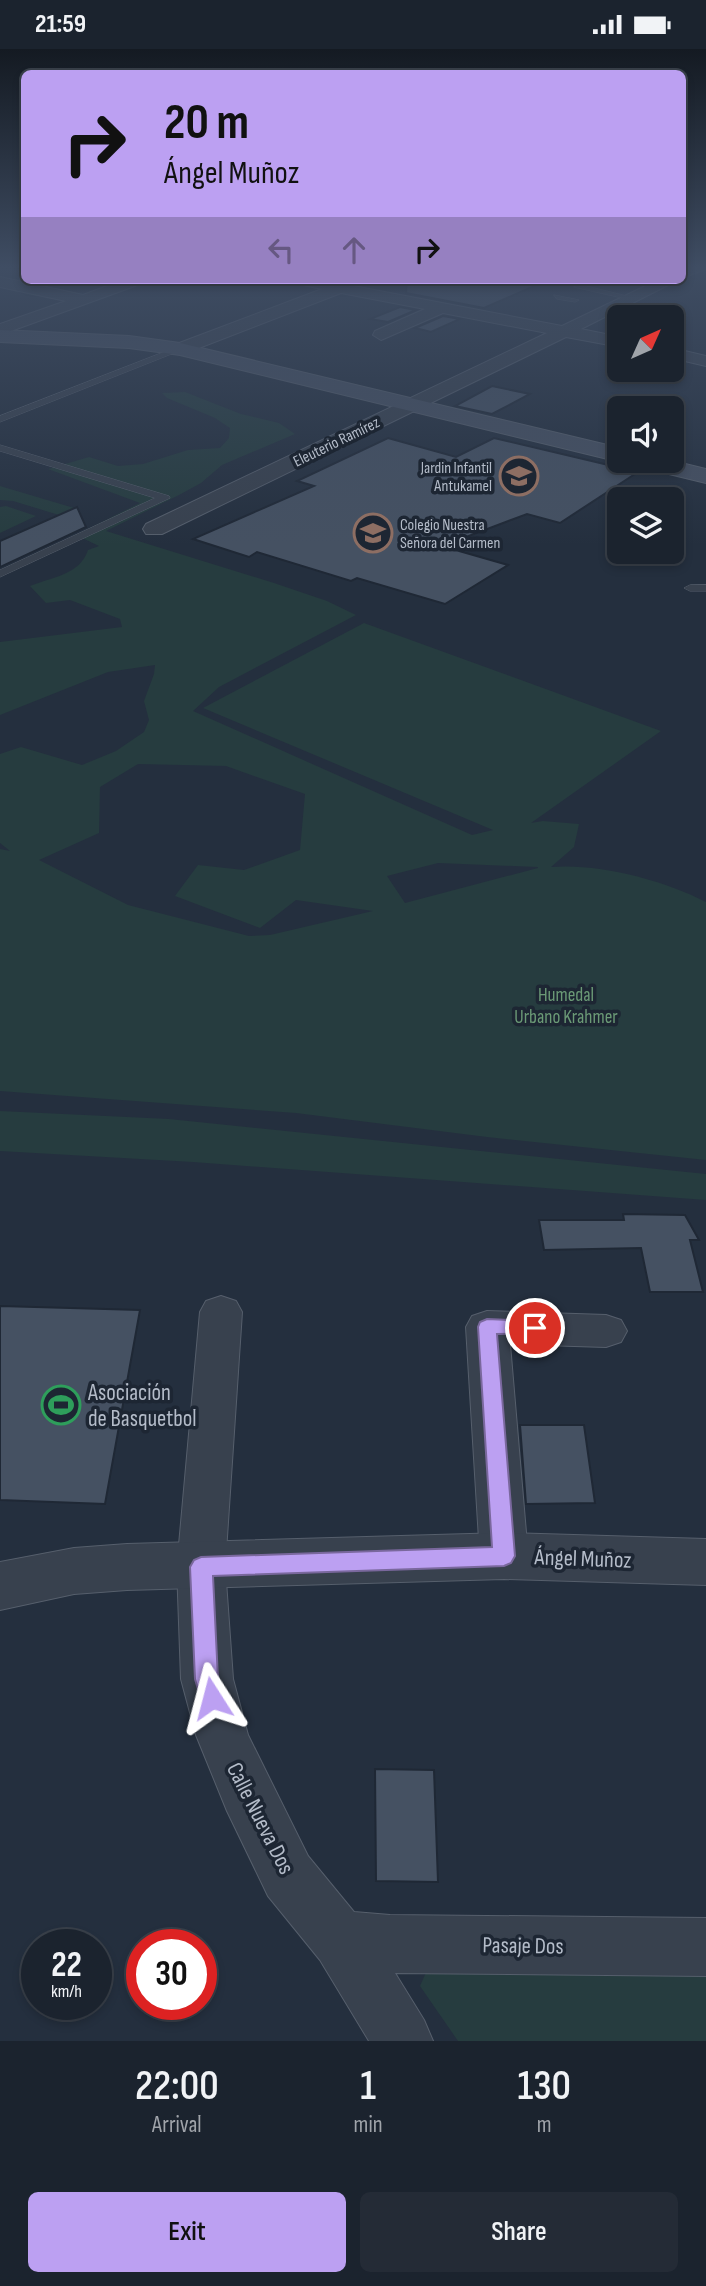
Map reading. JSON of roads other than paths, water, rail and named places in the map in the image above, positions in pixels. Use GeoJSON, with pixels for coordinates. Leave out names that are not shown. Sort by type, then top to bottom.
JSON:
{"type":"FeatureCollection","features":[{"type":"Feature","properties":{"kind":"main road"},"geometry":{"type":"LineString","coordinates":[[222,359],[607,452]]}},
{"type":"Feature","properties":{"kind":"main road"},"geometry":{"type":"LineString","coordinates":[[684,471],[706,476]]}},
{"type":"Feature","properties":{"kind":"street","name":"Eleuterio Ramírez"},"geometry":{"type":"LineString","coordinates":[[154,529],[504,359]]}},
{"type":"Feature","properties":{"kind":"street","name":"Calle Nueva Dos"},"geometry":{"type":"LineString","coordinates":[[221,1313],[201,1567],[207,1679],[222,1735],[246,1792],[288,1875],[340,1940],[403,2041]]}},
{"type":"Feature","properties":{"kind":"street"},"geometry":{"type":"LineString","coordinates":[[504,1556],[487,1327],[606,1331]]}},
{"type":"Feature","properties":{"kind":"street","name":"Ángel Muñoz"},"geometry":{"type":"LineString","coordinates":[[0,1586],[74,1571],[127,1567],[201,1567],[504,1556],[706,1562]]}},
{"type":"Feature","properties":{"kind":"street","name":"Pasaje Dos"},"geometry":{"type":"LineString","coordinates":[[340,1940],[390,1944],[706,1947]]}},
{"type":"Feature","properties":{"kind":"lane"},"geometry":{"type":"LineString","coordinates":[[0,419],[154,359]]}},
{"type":"Feature","properties":{"kind":"lane"},"geometry":{"type":"LineString","coordinates":[[0,448],[165,498],[0,574]]}},
{"type":"Feature","properties":{"kind":"lane"},"geometry":{"type":"LineString","coordinates":[[690,588],[706,588]]}},
{"type":"Feature","properties":{"kind":"place","name":"Jardin Infantil Antukamel"},"geometry":{"type":"Point","coordinates":[519,476]}},
{"type":"Feature","properties":{"kind":"place","name":"Colegio Nuestra Señora del Carmen"},"geometry":{"type":"Point","coordinates":[373,533]}},
{"type":"Feature","properties":{"kind":"place","name":"Asociación de Basquetbol"},"geometry":{"type":"Point","coordinates":[61,1405]}},
{"type":"Feature","properties":{"kind":"park label","name":"Humedal Urbano Krahmer"},"geometry":{"type":"Point","coordinates":[566,1005]}}]}
